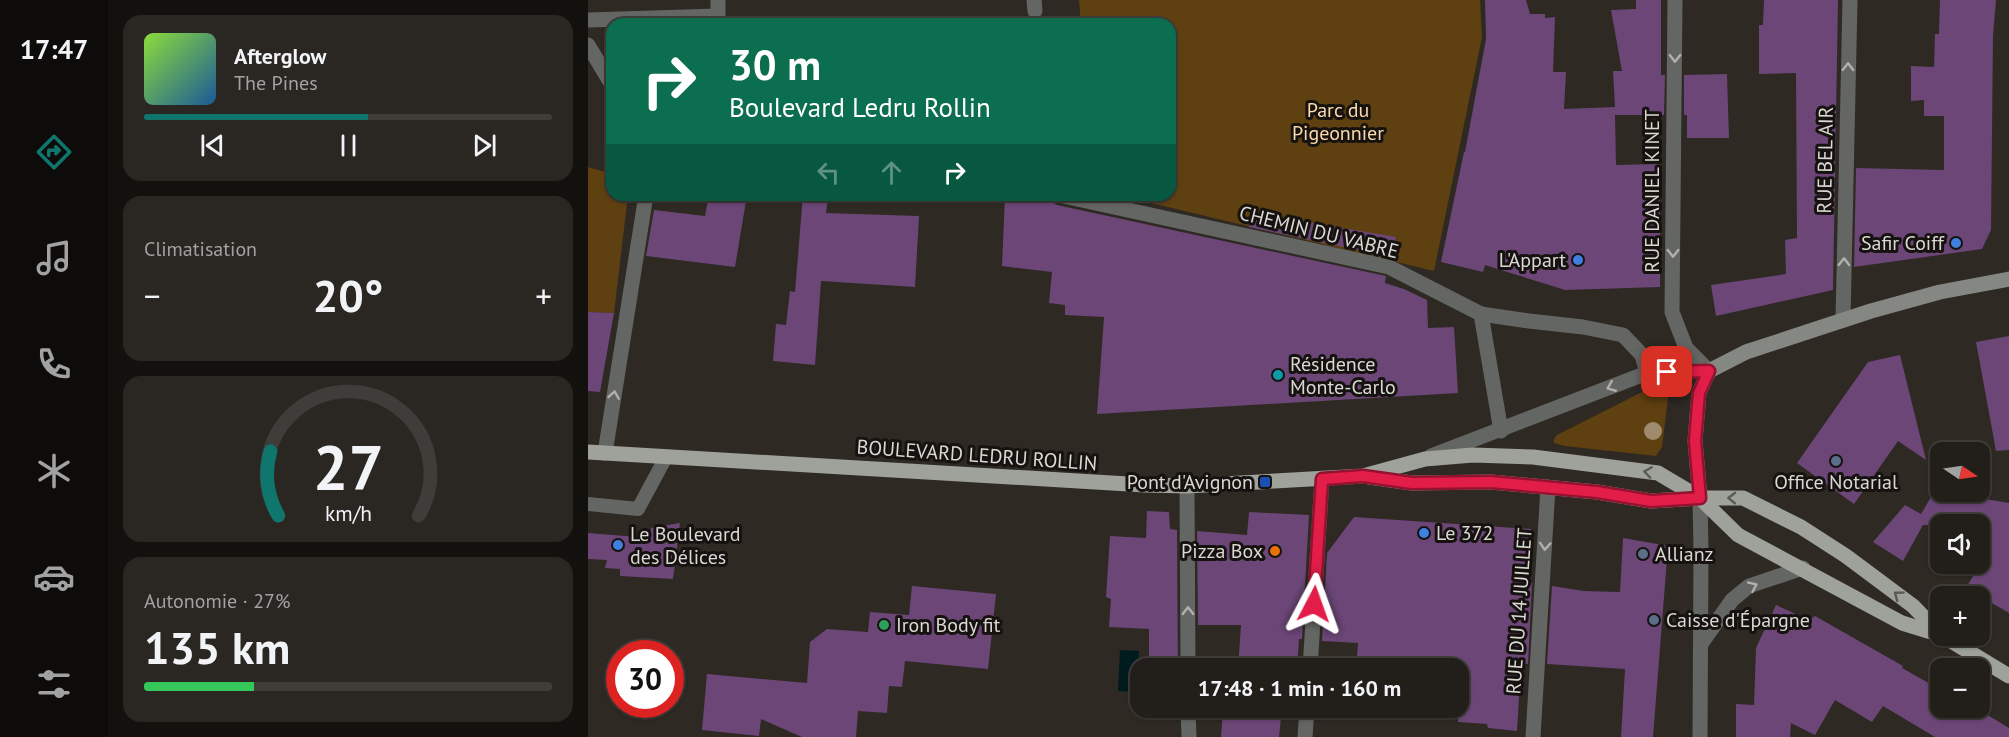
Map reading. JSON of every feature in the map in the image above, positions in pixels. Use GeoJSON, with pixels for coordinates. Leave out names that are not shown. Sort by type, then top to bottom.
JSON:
{"type":"FeatureCollection","features":[{"type":"Feature","properties":{"kind":"main road"},"geometry":{"type":"LineString","coordinates":[[1930,631],[1902,623],[1738,535],[1700,498],[1695,441],[1699,393],[1709,371],[1746,352],[1843,320],[1940,292],[2009,279]]}},
{"type":"Feature","properties":{"kind":"main road","name":"BOULEVARD LEDRU ROLLIN"},"geometry":{"type":"LineString","coordinates":[[588,452],[1106,484],[1187,486],[1363,476],[1425,459],[1473,455],[1533,458],[1658,473],[1700,498]]}},
{"type":"Feature","properties":{"kind":"main road","name":"BOULEVARD LEDRU ROLLIN"},"geometry":{"type":"LineString","coordinates":[[1363,476],[1412,483],[1491,482],[1597,492],[1651,501],[1700,498]]}},
{"type":"Feature","properties":{"kind":"main road"},"geometry":{"type":"LineString","coordinates":[[1700,498],[1743,498],[1801,527],[1846,556],[1912,606],[1930,623]]}},
{"type":"Feature","properties":{"kind":"main road"},"geometry":{"type":"LineString","coordinates":[[1960,646],[2009,676]]}},
{"type":"Feature","properties":{"kind":"street"},"geometry":{"type":"LineString","coordinates":[[653,18],[718,16],[718,0]]}},
{"type":"Feature","properties":{"kind":"street","name":"RUE DANIEL KINET"},"geometry":{"type":"LineString","coordinates":[[1675,0],[1672,312],[1686,348],[1709,371]]}},
{"type":"Feature","properties":{"kind":"street","name":"RUE BEL AIR"},"geometry":{"type":"LineString","coordinates":[[1843,320],[1850,0]]}},
{"type":"Feature","properties":{"kind":"street"},"geometry":{"type":"LineString","coordinates":[[588,20],[606,19]]}},
{"type":"Feature","properties":{"kind":"street"},"geometry":{"type":"LineString","coordinates":[[588,45],[606,75]]}},
{"type":"Feature","properties":{"kind":"street"},"geometry":{"type":"LineString","coordinates":[[605,453],[645,201]]}},
{"type":"Feature","properties":{"kind":"street","name":"CHEMIN DU VABRE"},"geometry":{"type":"LineString","coordinates":[[1086,201],[1389,267],[1481,314],[1583,327],[1623,335],[1642,355],[1647,373]]}},
{"type":"Feature","properties":{"kind":"street"},"geometry":{"type":"LineString","coordinates":[[1481,314],[1501,431]]}},
{"type":"Feature","properties":{"kind":"street"},"geometry":{"type":"LineString","coordinates":[[1425,459],[1647,373],[1709,371]]}},
{"type":"Feature","properties":{"kind":"street"},"geometry":{"type":"LineString","coordinates":[[1311,658],[1322,479]]}},
{"type":"Feature","properties":{"kind":"street"},"geometry":{"type":"LineString","coordinates":[[1187,486],[1188,658]]}},
{"type":"Feature","properties":{"kind":"street","name":"RUE DU 14 JUILLET"},"geometry":{"type":"LineString","coordinates":[[1533,737],[1548,487]]}},
{"type":"Feature","properties":{"kind":"street"},"geometry":{"type":"LineString","coordinates":[[1700,498],[1700,737]]}},
{"type":"Feature","properties":{"kind":"street"},"geometry":{"type":"LineString","coordinates":[[1701,644],[1732,600],[1749,586],[1803,568]]}},
{"type":"Feature","properties":{"kind":"street"},"geometry":{"type":"LineString","coordinates":[[1188,718],[1189,737]]}},
{"type":"Feature","properties":{"kind":"street"},"geometry":{"type":"LineString","coordinates":[[1305,737],[1306,718]]}},
{"type":"Feature","properties":{"kind":"lane"},"geometry":{"type":"LineString","coordinates":[[588,504],[638,509],[666,457]]}},
{"type":"Feature","properties":{"kind":"green space","name":"Parc du Pigeonnier"},"geometry":{"type":"Polygon","coordinates":[[[1079,0],[1480,0],[1482,37],[1434,271],[1143,201],[1176,201],[1176,18],[1080,18],[1079,0]]]}},
{"type":"Feature","properties":{"kind":"green space"},"geometry":{"type":"Polygon","coordinates":[[[588,167],[606,172],[606,201],[627,201],[614,313],[588,312],[588,167]]]}},
{"type":"Feature","properties":{"kind":"green space"},"geometry":{"type":"Polygon","coordinates":[[[1661,387],[1667,393],[1668,398],[1662,447],[1656,456],[1554,443],[1557,435],[1646,390],[1661,387]]]}},
{"type":"Feature","properties":{"kind":"water"},"geometry":{"type":"Polygon","coordinates":[[[1120,650],[1139,651],[1139,658],[1130,658],[1130,692],[1118,691],[1120,650]]]}},
{"type":"Feature","properties":{"kind":"building"},"geometry":{"type":"Polygon","coordinates":[[[1485,0],[1526,0],[1530,14],[1545,14],[1545,18],[1555,17],[1553,72],[1566,72],[1564,109],[1615,107],[1613,71],[1622,71],[1611,10],[1636,9],[1636,0],[1661,0],[1661,75],[1665,75],[1664,115],[1615,115],[1616,165],[1660,164],[1660,287],[1565,290],[1485,265],[1483,272],[1441,262],[1486,39],[1485,0]]]}},
{"type":"Feature","properties":{"kind":"building"},"geometry":{"type":"Polygon","coordinates":[[[1764,0],[1838,0],[1833,290],[1716,316],[1711,285],[1786,274],[1785,240],[1797,238],[1796,73],[1759,74],[1759,25],[1763,25],[1764,0]]]}},
{"type":"Feature","properties":{"kind":"building"},"geometry":{"type":"Polygon","coordinates":[[[1940,0],[1996,0],[1993,35],[1991,230],[1982,249],[1854,267],[1856,168],[1944,170],[1944,116],[1924,116],[1924,100],[1911,101],[1911,66],[1934,67],[1935,34],[1939,34],[1940,0]]]}},
{"type":"Feature","properties":{"kind":"building"},"geometry":{"type":"Polygon","coordinates":[[[1727,74],[1729,138],[1687,138],[1687,115],[1684,115],[1684,75],[1727,74]]]}},
{"type":"Feature","properties":{"kind":"building"},"geometry":{"type":"Polygon","coordinates":[[[708,201],[746,201],[735,267],[646,256],[654,210],[705,216],[708,201]]]}},
{"type":"Feature","properties":{"kind":"building"},"geometry":{"type":"Polygon","coordinates":[[[803,201],[827,201],[826,213],[919,216],[915,287],[821,281],[815,365],[773,361],[776,324],[786,325],[790,291],[795,292],[803,201]]]}},
{"type":"Feature","properties":{"kind":"building"},"geometry":{"type":"Polygon","coordinates":[[[1005,201],[1052,201],[1057,205],[1386,276],[1385,283],[1427,300],[1428,328],[1454,327],[1458,393],[1097,414],[1104,317],[1065,315],[1065,305],[1049,303],[1052,272],[1002,266],[1005,201]]]}},
{"type":"Feature","properties":{"kind":"building"},"geometry":{"type":"Polygon","coordinates":[[[1253,213],[1396,237],[1391,257],[1249,227],[1253,213]]]}},
{"type":"Feature","properties":{"kind":"building"},"geometry":{"type":"Polygon","coordinates":[[[588,312],[614,313],[600,392],[588,391],[588,312]]]}},
{"type":"Feature","properties":{"kind":"building"},"geometry":{"type":"Polygon","coordinates":[[[2009,336],[2009,450],[1996,451],[1976,342],[2009,336]]]}},
{"type":"Feature","properties":{"kind":"building"},"geometry":{"type":"Polygon","coordinates":[[[1900,355],[1926,460],[1898,441],[1854,504],[1797,463],[1868,362],[1900,355]]]}},
{"type":"Feature","properties":{"kind":"building"},"geometry":{"type":"Polygon","coordinates":[[[1930,499],[1930,502],[1990,502],[1990,500],[2009,503],[2009,613],[1990,602],[1990,586],[1967,586],[1974,574],[1990,574],[1990,514],[1930,514],[1930,525],[1923,525],[1903,561],[1873,542],[1905,505],[1921,514],[1930,499]]]}},
{"type":"Feature","properties":{"kind":"building"},"geometry":{"type":"Polygon","coordinates":[[[1147,511],[1169,512],[1170,529],[1177,530],[1178,658],[1149,658],[1149,629],[1109,627],[1111,599],[1106,597],[1110,536],[1146,538],[1147,511]]]}},
{"type":"Feature","properties":{"kind":"building"},"geometry":{"type":"Polygon","coordinates":[[[1249,512],[1309,515],[1302,639],[1299,639],[1298,658],[1239,658],[1241,625],[1198,625],[1197,531],[1247,535],[1249,512]]]}},
{"type":"Feature","properties":{"kind":"building"},"geometry":{"type":"Polygon","coordinates":[[[1354,517],[1531,529],[1527,582],[1532,583],[1528,664],[1521,663],[1517,731],[1488,728],[1487,724],[1458,722],[1458,718],[1469,718],[1469,658],[1357,658],[1358,643],[1322,641],[1327,553],[1354,517]]]}},
{"type":"Feature","properties":{"kind":"building"},"geometry":{"type":"Polygon","coordinates":[[[680,523],[673,579],[620,576],[620,569],[605,568],[607,560],[588,559],[588,533],[650,538],[651,528],[680,523]]]}},
{"type":"Feature","properties":{"kind":"building"},"geometry":{"type":"Polygon","coordinates":[[[1623,538],[1668,546],[1653,737],[1621,737],[1625,669],[1547,664],[1552,586],[1584,591],[1620,592],[1623,538]]]}},
{"type":"Feature","properties":{"kind":"building"},"geometry":{"type":"Polygon","coordinates":[[[912,586],[996,594],[988,669],[905,661],[902,687],[889,686],[887,713],[858,711],[856,737],[802,737],[761,719],[759,736],[702,730],[707,674],[807,683],[810,642],[827,629],[868,632],[870,612],[909,615],[912,586]]]}},
{"type":"Feature","properties":{"kind":"building"},"geometry":{"type":"Polygon","coordinates":[[[1776,605],[1809,620],[1815,616],[1930,684],[1930,718],[1990,716],[2009,728],[2009,737],[1935,737],[1883,706],[1872,722],[1835,700],[1815,735],[1791,723],[1790,737],[1736,737],[1736,704],[1754,705],[1756,648],[1776,605]]]}},
{"type":"Feature","properties":{"kind":"building"},"geometry":{"type":"Polygon","coordinates":[[[1222,718],[1281,718],[1279,737],[1221,737],[1222,718]]]}},
{"type":"Feature","properties":{"kind":"place","name":"Safir Coiff"},"geometry":{"type":"Point","coordinates":[1956,243]}},
{"type":"Feature","properties":{"kind":"place","name":"L'Appart"},"geometry":{"type":"Point","coordinates":[1578,260]}},
{"type":"Feature","properties":{"kind":"place","name":"Résidence Monte-Carlo"},"geometry":{"type":"Point","coordinates":[1278,375]}},
{"type":"Feature","properties":{"kind":"place","name":"Office Notarial"},"geometry":{"type":"Point","coordinates":[1836,461]}},
{"type":"Feature","properties":{"kind":"place","name":"Pont d'Avignon"},"geometry":{"type":"Point","coordinates":[1265,482]}},
{"type":"Feature","properties":{"kind":"place","name":"Le 372"},"geometry":{"type":"Point","coordinates":[1424,533]}},
{"type":"Feature","properties":{"kind":"place","name":"Le Boulevard des Délices"},"geometry":{"type":"Point","coordinates":[618,545]}},
{"type":"Feature","properties":{"kind":"place","name":"Pizza Box"},"geometry":{"type":"Point","coordinates":[1275,551]}},
{"type":"Feature","properties":{"kind":"place","name":"Allianz"},"geometry":{"type":"Point","coordinates":[1643,554]}},
{"type":"Feature","properties":{"kind":"place","name":"Caisse d'Épargne"},"geometry":{"type":"Point","coordinates":[1654,620]}},
{"type":"Feature","properties":{"kind":"place","name":"Iron Body fit"},"geometry":{"type":"Point","coordinates":[884,625]}},
{"type":"Feature","properties":{"kind":"route"},"geometry":{"type":"LineString","coordinates":[[1314,604],[1322,479],[1363,476],[1412,483],[1491,482],[1597,492],[1651,501],[1700,498],[1695,441],[1699,393],[1709,371],[1667,372]]}}]}
